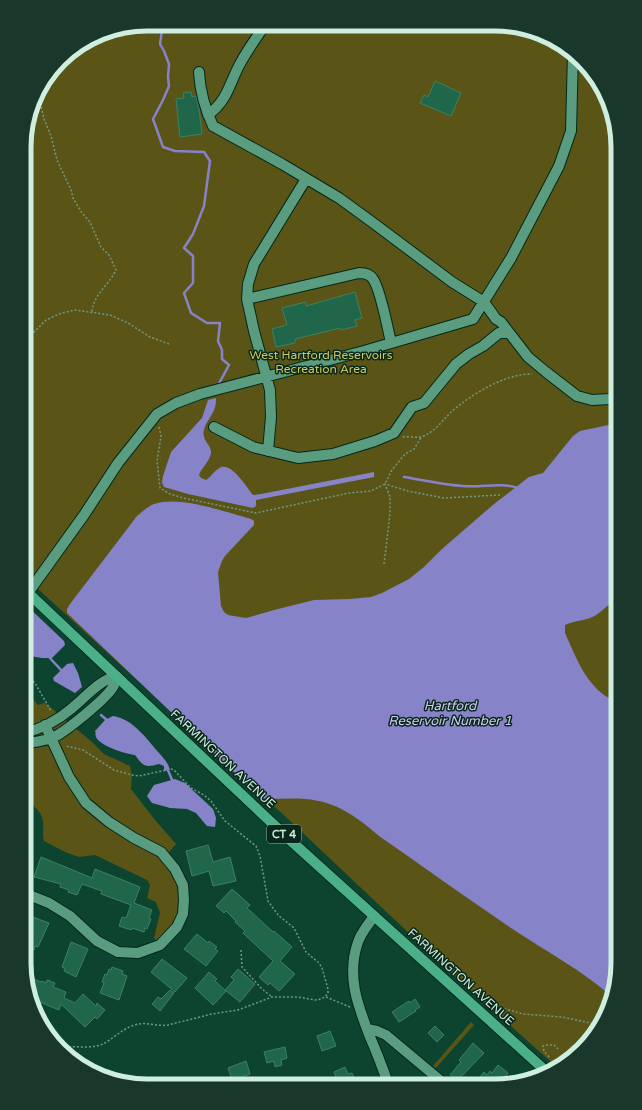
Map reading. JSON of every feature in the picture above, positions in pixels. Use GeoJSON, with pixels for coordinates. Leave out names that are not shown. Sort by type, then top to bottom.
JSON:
{"type":"FeatureCollection","features":[{"type":"Feature","properties":{"kind":"main road","name":"FARMINGTON AVENUE"},"geometry":{"type":"LineString","coordinates":[[31,596],[284,834],[543,1068]]}},
{"type":"Feature","properties":{"kind":"street"},"geometry":{"type":"LineString","coordinates":[[208,115],[217,108],[225,98],[240,62],[261,31]]}},
{"type":"Feature","properties":{"kind":"street"},"geometry":{"type":"LineString","coordinates":[[31,584],[84,515],[118,463],[157,414],[176,403],[217,389],[364,351],[473,319],[511,258],[559,166],[571,131],[573,62]]}},
{"type":"Feature","properties":{"kind":"street"},"geometry":{"type":"LineString","coordinates":[[199,72],[200,84],[208,115],[213,126],[339,198],[452,282],[484,302],[496,319],[501,322],[528,357],[577,396],[592,400],[611,399]]}},
{"type":"Feature","properties":{"kind":"street"},"geometry":{"type":"LineString","coordinates":[[268,451],[271,417],[270,390],[265,376],[247,299],[248,284],[254,264],[306,178]]}},
{"type":"Feature","properties":{"kind":"street"},"geometry":{"type":"LineString","coordinates":[[247,299],[360,273],[366,273],[374,279],[378,288],[391,343]]}},
{"type":"Feature","properties":{"kind":"street"},"geometry":{"type":"LineString","coordinates":[[214,428],[245,444],[298,458],[333,454],[394,432],[412,407],[424,403],[456,364],[499,333],[509,334]]}},
{"type":"Feature","properties":{"kind":"street"},"geometry":{"type":"LineString","coordinates":[[31,730],[55,720],[70,710],[102,682],[116,676],[114,686],[88,712],[61,733],[52,738],[31,742]]}},
{"type":"Feature","properties":{"kind":"street"},"geometry":{"type":"LineString","coordinates":[[31,896],[49,903],[70,916],[97,941],[118,952],[138,953],[160,945],[177,927],[183,914],[183,885],[175,869],[161,852],[134,838],[109,822],[86,803],[69,777],[45,725]]}},
{"type":"Feature","properties":{"kind":"street"},"geometry":{"type":"LineString","coordinates":[[374,916],[361,935],[355,953],[353,986],[360,1010],[386,1079]]}},
{"type":"Feature","properties":{"kind":"street"},"geometry":{"type":"LineString","coordinates":[[367,1029],[386,1035],[439,1079]]}},
{"type":"Feature","properties":{"kind":"path"},"geometry":{"type":"LineString","coordinates":[[41,101],[44,118],[51,136],[57,160],[71,190],[73,198],[82,214],[90,222],[101,247],[109,255],[116,270],[113,278],[92,303],[92,312]]}},
{"type":"Feature","properties":{"kind":"path"},"geometry":{"type":"LineString","coordinates":[[31,335],[46,320],[59,314],[75,310],[110,315],[128,323],[150,337],[169,344]]}},
{"type":"Feature","properties":{"kind":"path"},"geometry":{"type":"LineString","coordinates":[[389,435],[402,437],[422,436],[434,429],[461,403],[469,400],[484,388],[521,374],[536,374]]}},
{"type":"Feature","properties":{"kind":"path"},"geometry":{"type":"LineString","coordinates":[[157,414],[161,436],[157,461],[160,488],[170,494],[256,513],[349,493],[371,492],[385,484],[392,470],[405,454],[414,449],[422,436]]}},
{"type":"Feature","properties":{"kind":"path"},"geometry":{"type":"LineString","coordinates":[[385,484],[408,491],[444,498],[500,495]]}},
{"type":"Feature","properties":{"kind":"path"},"geometry":{"type":"LineString","coordinates":[[384,564],[390,514],[390,497],[385,484]]}},
{"type":"Feature","properties":{"kind":"path"},"geometry":{"type":"LineString","coordinates":[[31,679],[35,683],[55,720]]}},
{"type":"Feature","properties":{"kind":"path"},"geometry":{"type":"LineString","coordinates":[[61,733],[66,747],[83,750],[114,770],[139,776],[171,769],[174,770],[191,788],[208,798],[225,821],[256,846],[260,856],[268,901],[280,916],[294,928],[306,952],[319,963],[322,968],[328,989],[328,993],[325,997]]}},
{"type":"Feature","properties":{"kind":"path"},"geometry":{"type":"LineString","coordinates":[[241,950],[242,967],[262,989],[272,997]]}},
{"type":"Feature","properties":{"kind":"path"},"geometry":{"type":"LineString","coordinates":[[66,1046],[96,1047],[134,1025],[147,1023],[162,1026],[168,1025],[212,1014],[238,1010],[272,997],[298,997],[315,1000],[325,997],[360,1010]]}},
{"type":"Feature","properties":{"kind":"path"},"geometry":{"type":"LineString","coordinates":[[484,1003],[523,1014],[562,1017],[593,1024]]}},
{"type":"Feature","properties":{"kind":"path"},"geometry":{"type":"LineString","coordinates":[[549,1057],[544,1051],[543,1046],[554,1045],[558,1048]]}},
{"type":"Feature","properties":{"kind":"green space","name":"West Hartford Reservoirs Recreation Area"},"geometry":{"type":"Polygon","coordinates":[[[139,31],[503,31],[532,37],[546,43],[571,60],[591,83],[605,110],[609,124],[611,147],[611,971],[605,1000],[587,1034],[566,1055],[552,1063],[448,970],[287,818],[31,582],[31,147],[33,124],[37,110],[51,83],[71,60],[89,47],[110,37],[124,33],[139,31]]]}},
{"type":"Feature","properties":{"kind":"green space"},"geometry":{"type":"Polygon","coordinates":[[[31,696],[38,705],[44,703],[49,706],[104,754],[130,766],[132,775],[131,789],[176,844],[165,857],[175,869],[183,914],[160,945],[154,938],[160,913],[156,902],[147,898],[150,885],[147,880],[95,855],[79,857],[65,852],[44,841],[43,821],[41,814],[31,804],[31,696]]]}},
{"type":"Feature","properties":{"kind":"green space"},"geometry":{"type":"Polygon","coordinates":[[[471,1022],[474,1025],[436,1068],[433,1066],[471,1022]]]}},
{"type":"Feature","properties":{"kind":"water"},"geometry":{"type":"Polygon","coordinates":[[[216,398],[216,405],[206,424],[203,434],[210,447],[211,453],[199,475],[201,478],[206,480],[218,469],[223,467],[228,468],[237,475],[253,495],[374,472],[374,477],[256,500],[256,506],[253,508],[188,494],[164,487],[162,482],[163,476],[171,452],[202,418],[208,400],[216,398]]]}},
{"type":"Feature","properties":{"kind":"water","name":"Hartford Reservoir Number 1"},"geometry":{"type":"Polygon","coordinates":[[[611,424],[611,603],[602,611],[592,617],[565,625],[565,633],[576,658],[586,675],[597,689],[611,699],[611,971],[607,993],[589,978],[526,938],[379,836],[354,816],[327,803],[316,800],[265,799],[259,796],[67,613],[67,609],[70,604],[137,516],[151,505],[165,502],[189,503],[216,509],[254,521],[254,525],[225,556],[218,572],[221,606],[224,612],[228,615],[246,618],[314,600],[371,597],[409,579],[494,504],[529,477],[543,473],[573,436],[580,431],[611,424]]]}},
{"type":"Feature","properties":{"kind":"water"},"geometry":{"type":"Polygon","coordinates":[[[31,610],[64,641],[65,645],[52,658],[31,656],[31,610]]]}},
{"type":"Feature","properties":{"kind":"water"},"geometry":{"type":"Polygon","coordinates":[[[73,663],[82,687],[75,693],[54,681],[53,678],[67,664],[73,663]]]}},
{"type":"Feature","properties":{"kind":"water"},"geometry":{"type":"Polygon","coordinates":[[[113,716],[127,721],[140,731],[165,760],[170,770],[164,771],[164,766],[159,764],[147,766],[142,764],[135,755],[114,749],[98,740],[95,731],[105,720],[113,716]]]}},
{"type":"Feature","properties":{"kind":"water"},"geometry":{"type":"Polygon","coordinates":[[[175,779],[185,783],[213,809],[216,818],[215,827],[207,826],[196,813],[187,809],[170,808],[152,803],[147,796],[154,785],[175,779]]]}},
{"type":"Feature","properties":{"kind":"building"},"geometry":{"type":"Polygon","coordinates":[[[435,81],[461,93],[451,116],[420,103],[424,95],[428,97],[435,81]]]}},
{"type":"Feature","properties":{"kind":"building"},"geometry":{"type":"Polygon","coordinates":[[[191,92],[192,97],[196,96],[202,134],[180,137],[176,99],[184,98],[183,93],[191,92]]]}},
{"type":"Feature","properties":{"kind":"building"},"geometry":{"type":"Polygon","coordinates":[[[355,292],[362,318],[355,320],[357,326],[341,330],[340,328],[295,339],[295,343],[276,347],[272,329],[287,325],[282,308],[306,302],[306,306],[355,292]]]}},
{"type":"Feature","properties":{"kind":"building"},"geometry":{"type":"Polygon","coordinates":[[[208,845],[213,862],[230,857],[236,881],[213,886],[209,871],[192,876],[186,851],[208,845]]]}},
{"type":"Feature","properties":{"kind":"building"},"geometry":{"type":"Polygon","coordinates":[[[41,857],[92,878],[95,869],[140,887],[134,903],[152,910],[149,918],[151,919],[147,929],[145,928],[144,932],[119,926],[122,917],[126,918],[131,905],[101,894],[102,891],[82,884],[77,895],[60,887],[61,884],[34,877],[41,857]]]}},
{"type":"Feature","properties":{"kind":"building"},"geometry":{"type":"Polygon","coordinates":[[[232,889],[250,905],[247,908],[292,947],[280,961],[295,974],[279,991],[270,983],[268,985],[259,977],[273,961],[243,933],[245,931],[226,911],[224,913],[216,906],[232,889]]]}},
{"type":"Feature","properties":{"kind":"building"},"geometry":{"type":"Polygon","coordinates":[[[33,917],[49,923],[38,947],[35,946],[34,950],[31,948],[33,917]]]}},
{"type":"Feature","properties":{"kind":"building"},"geometry":{"type":"Polygon","coordinates":[[[197,934],[208,943],[209,941],[217,947],[215,949],[218,951],[206,966],[184,949],[197,934]]]}},
{"type":"Feature","properties":{"kind":"building"},"geometry":{"type":"Polygon","coordinates":[[[71,942],[88,949],[76,977],[64,971],[65,969],[62,967],[71,942]]]}},
{"type":"Feature","properties":{"kind":"building"},"geometry":{"type":"Polygon","coordinates":[[[162,959],[187,978],[175,992],[151,972],[162,959]]]}},
{"type":"Feature","properties":{"kind":"building"},"geometry":{"type":"Polygon","coordinates":[[[112,967],[123,971],[122,974],[127,976],[119,1000],[100,993],[104,983],[102,982],[105,974],[107,975],[109,969],[111,970],[112,967]]]}},
{"type":"Feature","properties":{"kind":"building"},"geometry":{"type":"Polygon","coordinates":[[[238,969],[255,984],[240,1002],[225,990],[234,980],[231,977],[238,969]]]}},
{"type":"Feature","properties":{"kind":"building"},"geometry":{"type":"Polygon","coordinates":[[[209,972],[217,979],[215,981],[226,991],[213,1005],[195,988],[209,972]]]}},
{"type":"Feature","properties":{"kind":"building"},"geometry":{"type":"Polygon","coordinates":[[[32,978],[41,982],[46,983],[47,980],[55,983],[53,987],[66,992],[64,998],[75,1003],[83,994],[96,1006],[97,1003],[105,1010],[97,1019],[95,1017],[85,1027],[61,1004],[59,1010],[37,1001],[32,978]]]}},
{"type":"Feature","properties":{"kind":"building"},"geometry":{"type":"Polygon","coordinates":[[[170,990],[174,993],[160,1011],[152,1004],[158,997],[161,999],[170,990]]]}},
{"type":"Feature","properties":{"kind":"building"},"geometry":{"type":"Polygon","coordinates":[[[415,999],[420,1007],[399,1022],[392,1012],[409,1001],[410,1003],[415,999]]]}},
{"type":"Feature","properties":{"kind":"building"},"geometry":{"type":"Polygon","coordinates":[[[435,1026],[444,1035],[437,1042],[428,1033],[435,1026]]]}},
{"type":"Feature","properties":{"kind":"building"},"geometry":{"type":"Polygon","coordinates":[[[330,1031],[336,1046],[322,1051],[317,1036],[330,1031]]]}},
{"type":"Feature","properties":{"kind":"building"},"geometry":{"type":"Polygon","coordinates":[[[473,1043],[484,1053],[459,1079],[455,1079],[450,1075],[461,1062],[459,1060],[473,1043]]]}},
{"type":"Feature","properties":{"kind":"building"},"geometry":{"type":"Polygon","coordinates":[[[285,1047],[287,1058],[281,1060],[282,1065],[275,1067],[274,1061],[267,1063],[264,1052],[285,1047]]]}},
{"type":"Feature","properties":{"kind":"building"},"geometry":{"type":"Polygon","coordinates":[[[246,1061],[250,1074],[242,1077],[243,1079],[232,1079],[228,1068],[246,1061]]]}},
{"type":"Feature","properties":{"kind":"building"},"geometry":{"type":"Polygon","coordinates":[[[498,1065],[508,1073],[504,1078],[478,1079],[484,1072],[487,1075],[490,1071],[492,1073],[498,1065]]]}},
{"type":"Feature","properties":{"kind":"building"},"geometry":{"type":"Polygon","coordinates":[[[345,1067],[348,1074],[352,1073],[355,1079],[336,1079],[334,1072],[345,1067]]]}},
{"type":"Feature","properties":{"kind":"waterway"},"geometry":{"type":"LineString","coordinates":[[162,31],[160,44],[169,64],[169,86],[153,119],[163,147],[175,151],[204,152],[210,161],[204,206],[193,234],[184,248],[193,256],[193,283],[184,293],[191,313],[207,323],[220,323],[218,341],[222,350],[222,359],[229,365],[217,387]]}},
{"type":"Feature","properties":{"kind":"waterway"},"geometry":{"type":"LineString","coordinates":[[404,477],[441,484],[470,486],[505,485],[518,488]]}},
{"type":"Feature","properties":{"kind":"waterway"},"geometry":{"type":"LineString","coordinates":[[48,656],[62,671]]}},
{"type":"Feature","properties":{"kind":"waterway"},"geometry":{"type":"LineString","coordinates":[[101,715],[108,721]]}},
{"type":"Feature","properties":{"kind":"waterway"},"geometry":{"type":"LineString","coordinates":[[167,768],[173,782]]}}]}
